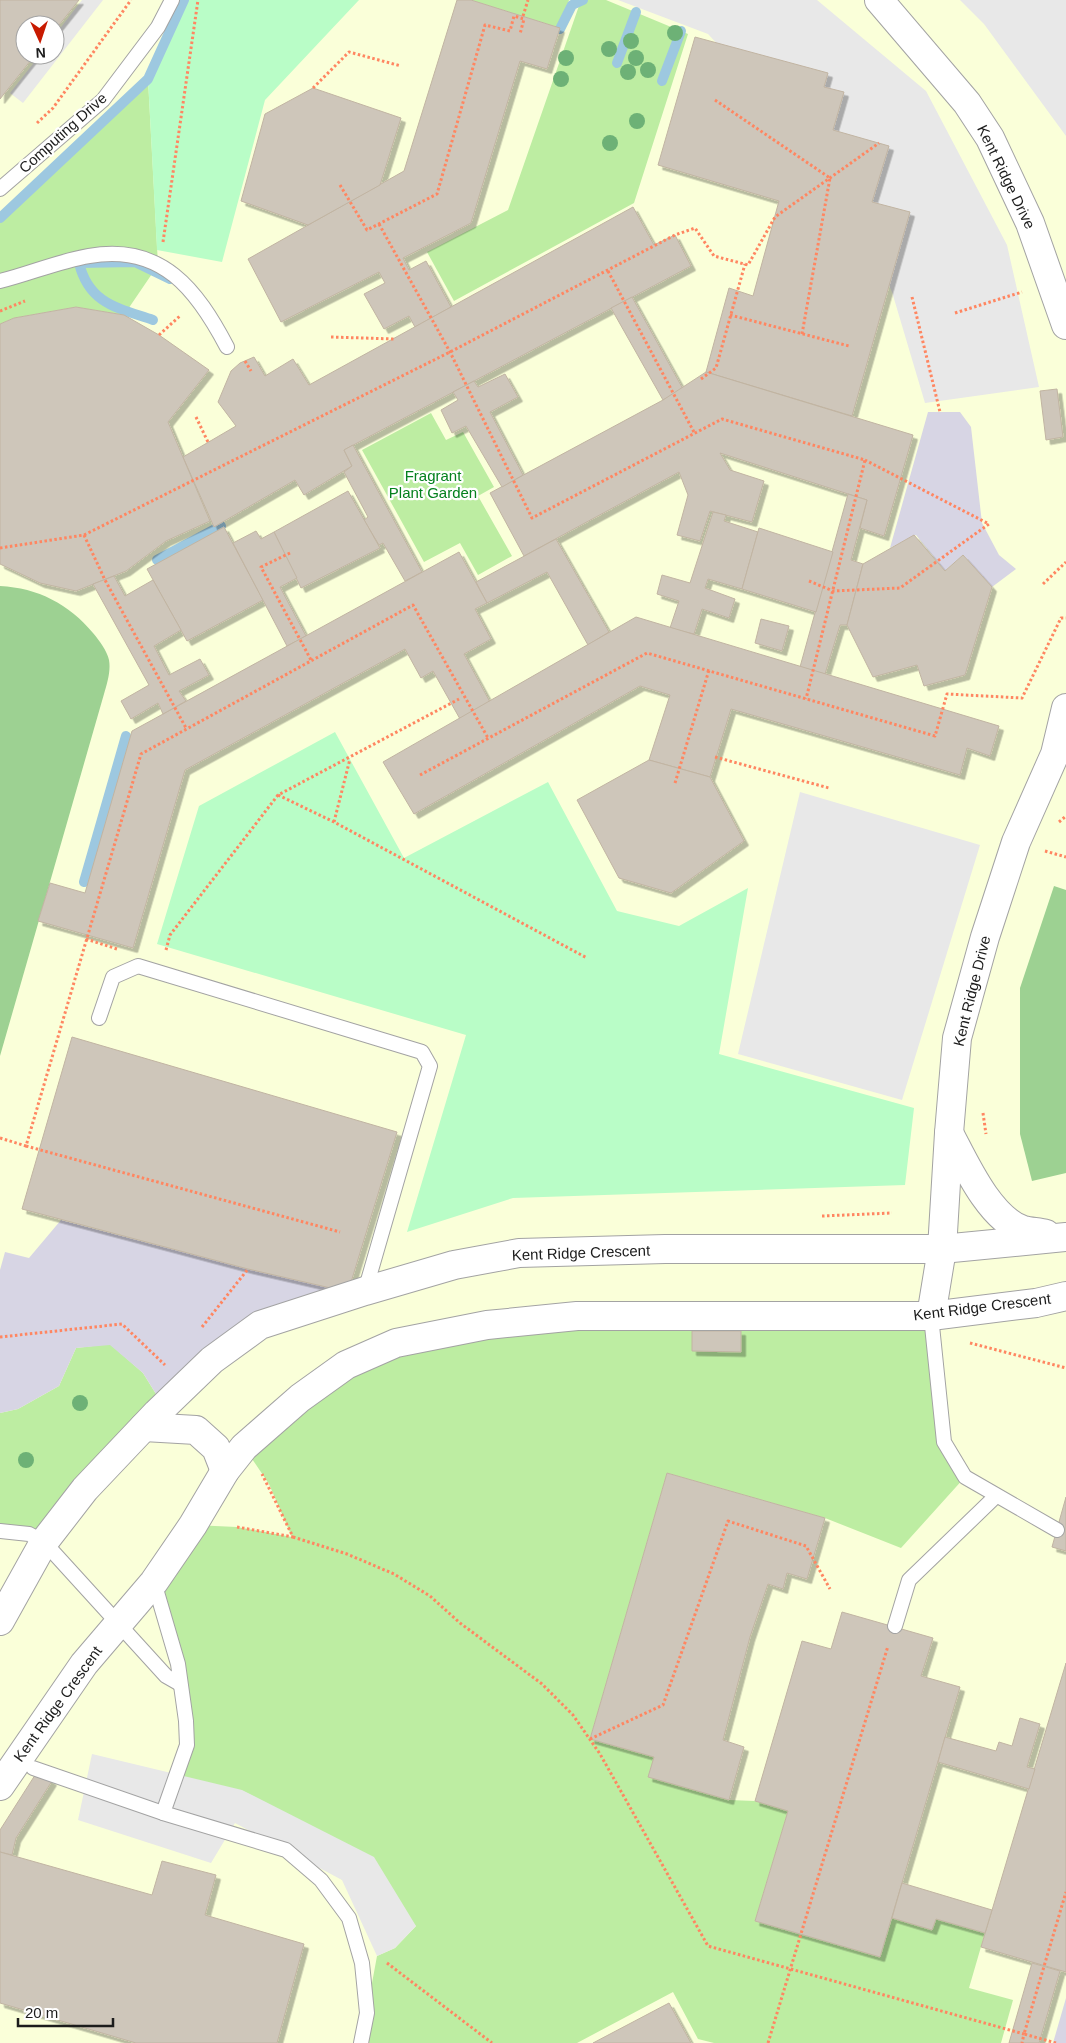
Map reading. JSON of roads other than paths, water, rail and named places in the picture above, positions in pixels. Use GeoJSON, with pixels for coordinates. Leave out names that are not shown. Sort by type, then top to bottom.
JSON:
{"type":"FeatureCollection","features":[{"type":"Feature","properties":{"kind":"street","name":"Kent Ridge Drive"},"geometry":{"type":"LineString","coordinates":[[879,0],[967,103],[990,138],[1030,224],[1066,325]]}},
{"type":"Feature","properties":{"kind":"street","name":"Kent Ridge Drive"},"geometry":{"type":"LineString","coordinates":[[931,1316],[942,1249],[957,1038],[984,937],[1016,842],[1055,754],[1066,708]]}},
{"type":"Feature","properties":{"kind":"street"},"geometry":{"type":"LineString","coordinates":[[949,1133],[981,1193],[1000,1214],[1022,1230],[1066,1237]]}},
{"type":"Feature","properties":{"kind":"street","name":"Kent Ridge Crescent"},"geometry":{"type":"LineString","coordinates":[[0,1621],[44,1542],[85,1489],[186,1384],[212,1360],[260,1325],[365,1290],[454,1265],[519,1253],[675,1249],[942,1249],[1066,1237]]}},
{"type":"Feature","properties":{"kind":"street","name":"Kent Ridge Crescent"},"geometry":{"type":"LineString","coordinates":[[0,1786],[84,1664],[154,1582],[193,1525],[226,1471],[244,1447],[300,1398],[346,1365],[396,1343],[486,1325],[577,1316],[931,1316],[1036,1303],[1066,1296]]}},
{"type":"Feature","properties":{"kind":"street"},"geometry":{"type":"LineString","coordinates":[[144,1427],[196,1430],[216,1448],[226,1471]]}},
{"type":"Feature","properties":{"kind":"lane","name":"Computing Drive"},"geometry":{"type":"LineString","coordinates":[[0,189],[103,100],[158,28],[172,0]]}},
{"type":"Feature","properties":{"kind":"lane"},"geometry":{"type":"LineString","coordinates":[[0,281],[89,256],[118,254],[169,270],[192,290],[210,315],[227,347]]}},
{"type":"Feature","properties":{"kind":"lane"},"geometry":{"type":"LineString","coordinates":[[99,1018],[113,977],[138,966],[422,1052],[430,1066],[365,1290]]}},
{"type":"Feature","properties":{"kind":"lane"},"geometry":{"type":"LineString","coordinates":[[931,1316],[944,1442],[964,1477],[1057,1530]]}},
{"type":"Feature","properties":{"kind":"lane"},"geometry":{"type":"LineString","coordinates":[[895,1626],[909,1580],[996,1496]]}},
{"type":"Feature","properties":{"kind":"lane"},"geometry":{"type":"LineString","coordinates":[[0,1531],[29,1534],[44,1542],[166,1676],[180,1684]]}},
{"type":"Feature","properties":{"kind":"lane"},"geometry":{"type":"LineString","coordinates":[[154,1582],[178,1664],[186,1722],[187,1745],[163,1814]]}},
{"type":"Feature","properties":{"kind":"lane"},"geometry":{"type":"LineString","coordinates":[[33,1768],[163,1814],[286,1850],[321,1880],[349,1918],[362,1963],[368,2013],[361,2043]]}},
{"type":"Feature","properties":{"kind":"waterway"},"geometry":{"type":"LineString","coordinates":[[0,218],[148,79],[184,0]]}},
{"type":"Feature","properties":{"kind":"waterway"},"geometry":{"type":"LineString","coordinates":[[560,29],[572,5],[583,0]]}},
{"type":"Feature","properties":{"kind":"waterway"},"geometry":{"type":"LineString","coordinates":[[617,63],[636,12]]}},
{"type":"Feature","properties":{"kind":"waterway"},"geometry":{"type":"LineString","coordinates":[[662,81],[681,31]]}},
{"type":"Feature","properties":{"kind":"waterway"},"geometry":{"type":"LineString","coordinates":[[153,320],[117,308],[98,296],[90,288],[79,263],[135,262],[170,279]]}},
{"type":"Feature","properties":{"kind":"waterway"},"geometry":{"type":"LineString","coordinates":[[157,560],[221,526]]}},
{"type":"Feature","properties":{"kind":"waterway"},"geometry":{"type":"LineString","coordinates":[[84,882],[126,736]]}},
{"type":"Feature","properties":{"kind":"park label","name":"Fragrant Plant Garden"},"geometry":{"type":"Point","coordinates":[433,484]}}]}
